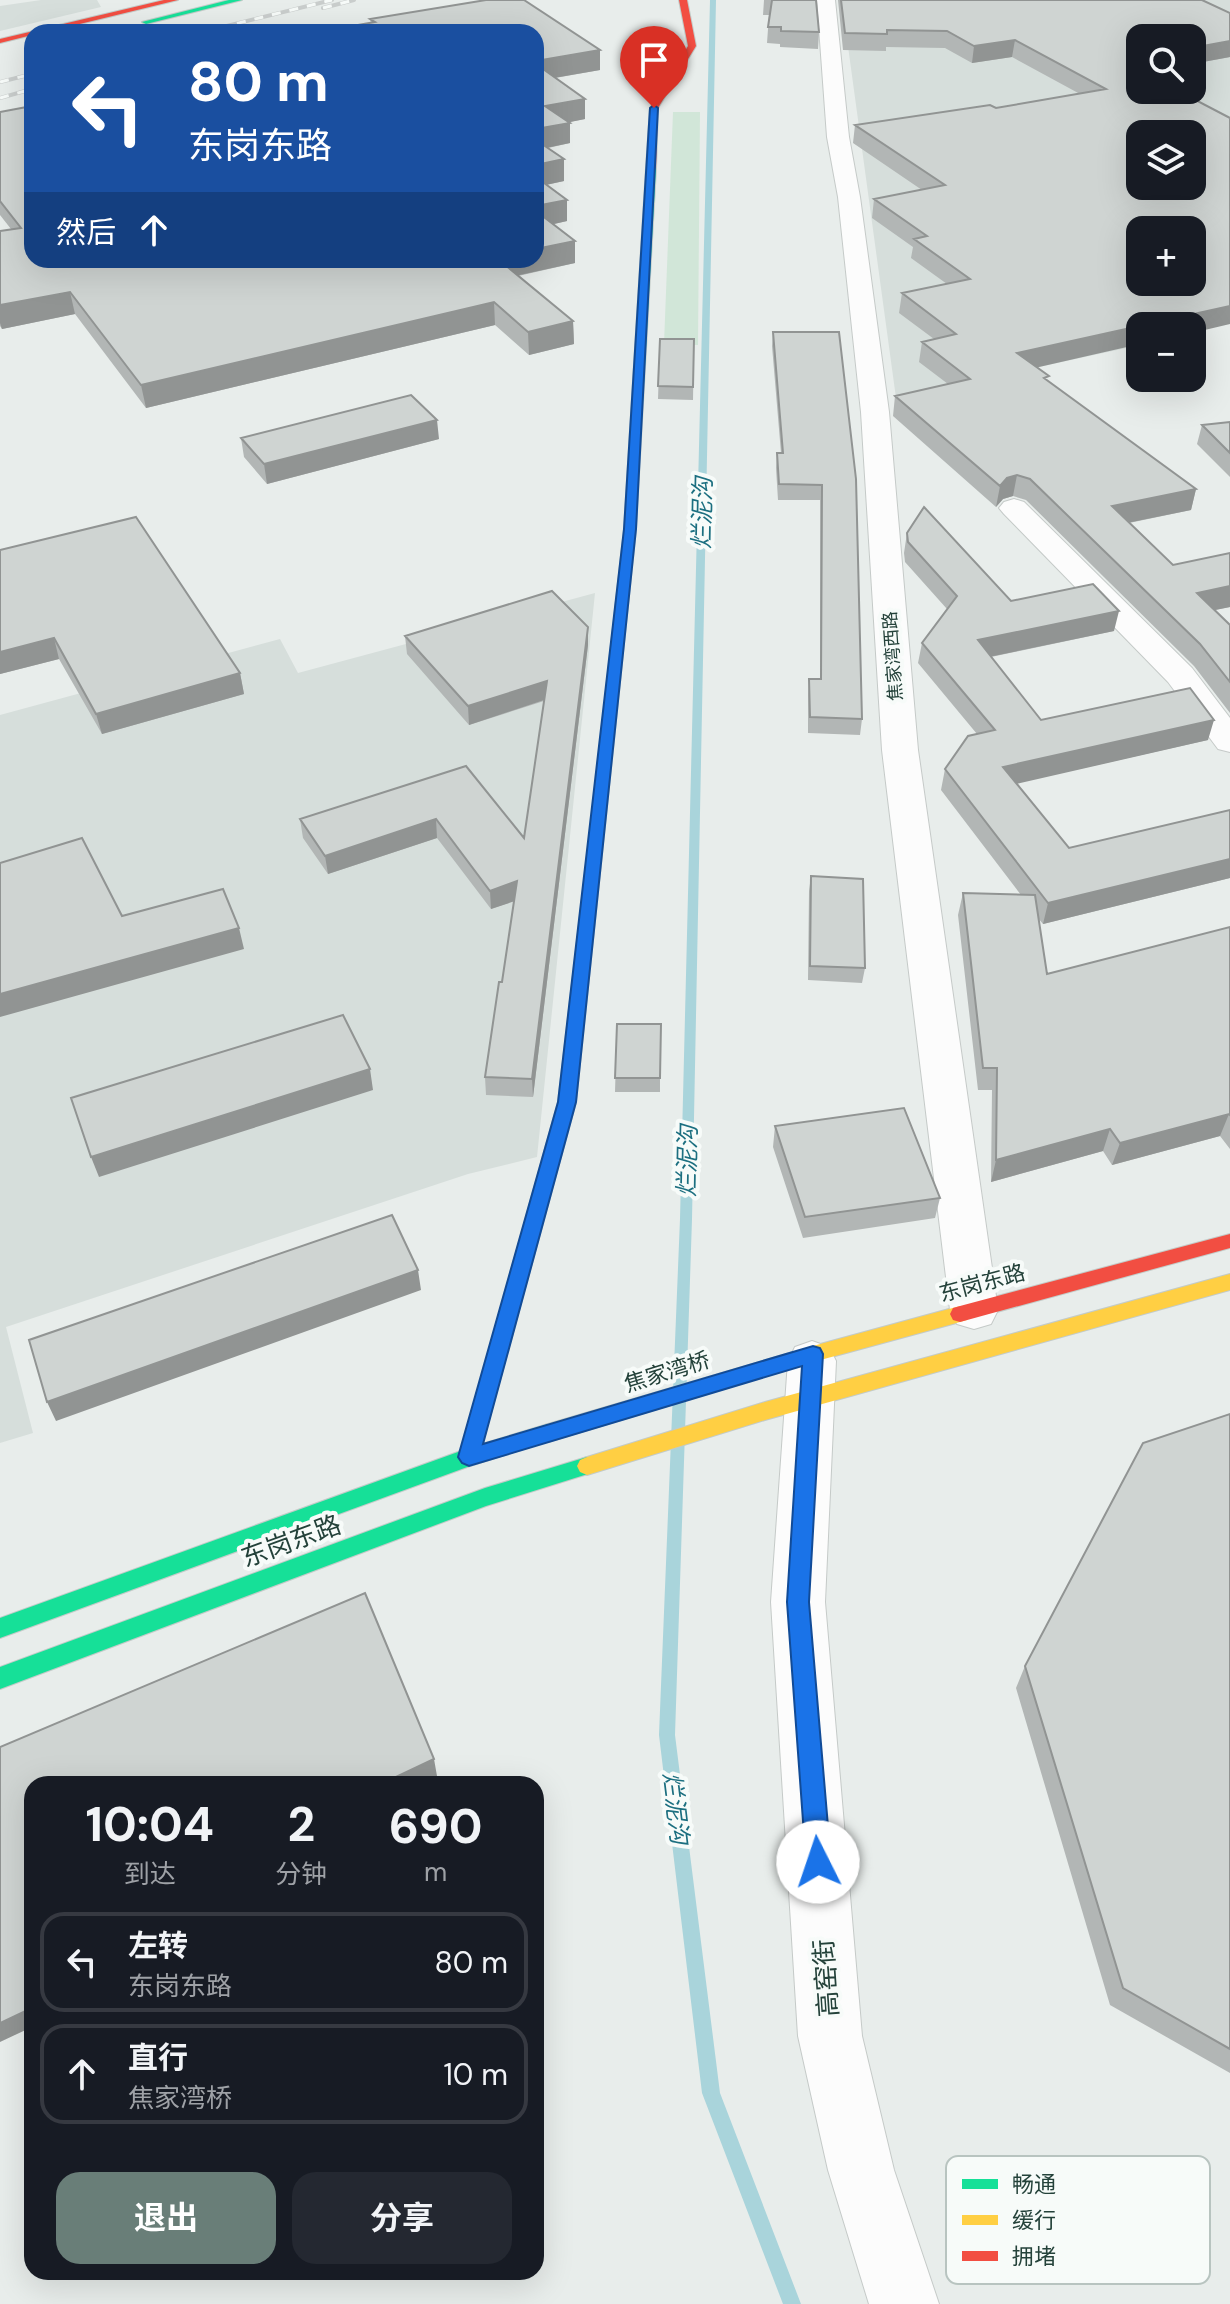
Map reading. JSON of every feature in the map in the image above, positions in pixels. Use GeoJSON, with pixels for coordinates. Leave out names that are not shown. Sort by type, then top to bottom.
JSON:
{"type":"FeatureCollection","features":[{"type":"Feature","properties":{"kind":"main road"},"geometry":{"type":"LineString","coordinates":[[72,24],[174,0]]}},
{"type":"Feature","properties":{"kind":"main road"},"geometry":{"type":"LineString","coordinates":[[135,24],[238,0]]}},
{"type":"Feature","properties":{"kind":"main road"},"geometry":{"type":"LineString","coordinates":[[469,1457],[567,1102],[630,529],[654,108],[692,46],[683,0]]}},
{"type":"Feature","properties":{"kind":"main road"},"geometry":{"type":"LineString","coordinates":[[0,41],[24,35]]}},
{"type":"Feature","properties":{"kind":"main road"},"geometry":{"type":"LineString","coordinates":[[0,55],[24,50]]}},
{"type":"Feature","properties":{"kind":"main road","name":"东岗东路"},"geometry":{"type":"LineString","coordinates":[[0,1678],[470,1503],[602,1461],[796,1389],[974,1310],[1230,1241]]}},
{"type":"Feature","properties":{"kind":"main road","name":"东岗东路"},"geometry":{"type":"LineString","coordinates":[[748,1373],[796,1389],[1230,1282]]}},
{"type":"Feature","properties":{"kind":"main road","name":"焦家湾桥"},"geometry":{"type":"LineString","coordinates":[[600,1417],[748,1373]]}},
{"type":"Feature","properties":{"kind":"main road","name":"东岗东路"},"geometry":{"type":"LineString","coordinates":[[0,1628],[469,1457],[600,1417]]}},
{"type":"Feature","properties":{"kind":"street","name":"焦家湾西路"},"geometry":{"type":"LineString","coordinates":[[826,0],[838,137],[849,197],[875,412],[900,750],[974,1310]]}},
{"type":"Feature","properties":{"kind":"street"},"geometry":{"type":"LineString","coordinates":[[1014,508],[1180,675],[1230,742]]}},
{"type":"Feature","properties":{"kind":"street","name":"高窑街"},"geometry":{"type":"LineString","coordinates":[[796,1389],[798,1602],[830,2036],[861,2170],[904,2304]]}},
{"type":"Feature","properties":{"kind":"shaded area"},"geometry":{"type":"Polygon","coordinates":[[[41,0],[97,0],[101,7],[0,31],[0,6],[41,0]]]}},
{"type":"Feature","properties":{"kind":"shaded area"},"geometry":{"type":"Polygon","coordinates":[[[947,0],[1230,0],[1230,324],[1206,325],[1206,312],[1126,312],[1126,348],[896,398],[844,17],[947,0]]]}},
{"type":"Feature","properties":{"kind":"shaded area"},"geometry":{"type":"Polygon","coordinates":[[[595,593],[537,1157],[468,1174],[6,1327],[33,1433],[0,1443],[0,715],[280,639],[298,673],[595,593]]]}},
{"type":"Feature","properties":{"kind":"green space"},"geometry":{"type":"Polygon","coordinates":[[[673,112],[700,112],[698,345],[664,344],[673,112]]]}},
{"type":"Feature","properties":{"kind":"building"},"geometry":{"type":"Polygon","coordinates":[[[486,0],[524,0],[600,50],[544,60],[544,24],[364,24],[375,22],[370,19],[486,0]]]}},
{"type":"Feature","properties":{"kind":"building"},"geometry":{"type":"Polygon","coordinates":[[[772,0],[816,0],[819,32],[781,31],[781,27],[768,27],[772,0]]]}},
{"type":"Feature","properties":{"kind":"building"},"geometry":{"type":"Polygon","coordinates":[[[841,0],[1202,0],[1230,13],[1230,41],[1206,45],[1206,24],[1126,24],[1126,104],[1203,104],[1230,118],[1230,306],[1203,312],[1126,312],[1126,329],[1017,353],[1049,376],[1044,378],[1196,489],[1112,506],[1173,565],[1230,553],[1230,586],[1197,593],[1230,625],[1230,682],[1200,644],[1030,479],[1017,475],[1007,478],[1000,486],[895,396],[970,379],[922,342],[956,334],[902,293],[970,279],[914,239],[927,236],[874,199],[945,185],[855,125],[990,105],[996,108],[1106,89],[1015,40],[974,46],[947,31],[887,30],[887,34],[845,33],[841,0]]]}},
{"type":"Feature","properties":{"kind":"building"},"geometry":{"type":"Polygon","coordinates":[[[544,70],[585,99],[545,106],[570,123],[544,128],[544,70]]]}},
{"type":"Feature","properties":{"kind":"building"},"geometry":{"type":"Polygon","coordinates":[[[24,108],[24,268],[509,268],[573,321],[528,332],[494,302],[141,385],[70,292],[0,305],[0,231],[21,228],[0,201],[0,112],[24,108]]]}},
{"type":"Feature","properties":{"kind":"building"},"geometry":{"type":"Polygon","coordinates":[[[544,145],[564,159],[544,163],[544,145]]]}},
{"type":"Feature","properties":{"kind":"building"},"geometry":{"type":"Polygon","coordinates":[[[544,183],[567,200],[544,204],[544,183]]]}},
{"type":"Feature","properties":{"kind":"building"},"geometry":{"type":"Polygon","coordinates":[[[544,217],[575,241],[544,247],[544,217]]]}},
{"type":"Feature","properties":{"kind":"building"},"geometry":{"type":"Polygon","coordinates":[[[773,332],[839,332],[856,479],[862,719],[810,717],[809,679],[821,679],[822,485],[779,484],[777,453],[783,453],[773,332]]]}},
{"type":"Feature","properties":{"kind":"building"},"geometry":{"type":"Polygon","coordinates":[[[660,339],[694,339],[693,387],[658,386],[660,339]]]}},
{"type":"Feature","properties":{"kind":"building"},"geometry":{"type":"Polygon","coordinates":[[[411,395],[437,420],[264,464],[241,438],[411,395]]]}},
{"type":"Feature","properties":{"kind":"building"},"geometry":{"type":"Polygon","coordinates":[[[1230,422],[1230,453],[1202,425],[1230,422]]]}},
{"type":"Feature","properties":{"kind":"building"},"geometry":{"type":"Polygon","coordinates":[[[924,507],[1011,601],[1093,584],[1119,611],[978,640],[1041,720],[1190,688],[1214,720],[1003,767],[1069,848],[1230,810],[1230,859],[1048,903],[945,769],[968,736],[995,730],[922,643],[957,596],[908,542],[907,533],[924,507]]]}},
{"type":"Feature","properties":{"kind":"building"},"geometry":{"type":"Polygon","coordinates":[[[136,517],[240,673],[96,714],[54,638],[0,652],[0,550],[136,517]]]}},
{"type":"Feature","properties":{"kind":"building"},"geometry":{"type":"Polygon","coordinates":[[[552,591],[588,627],[532,1079],[485,1077],[517,881],[490,891],[436,819],[325,856],[300,819],[466,766],[524,838],[547,681],[468,706],[405,636],[552,591]]]}},
{"type":"Feature","properties":{"kind":"building"},"geometry":{"type":"Polygon","coordinates":[[[82,838],[122,916],[223,889],[239,928],[0,994],[0,863],[82,838]]]}},
{"type":"Feature","properties":{"kind":"building"},"geometry":{"type":"Polygon","coordinates":[[[811,876],[863,879],[865,968],[810,966],[811,876]]]}},
{"type":"Feature","properties":{"kind":"building"},"geometry":{"type":"Polygon","coordinates":[[[963,893],[1035,895],[1047,974],[1230,927],[1230,1115],[1120,1143],[1110,1129],[996,1160],[997,1068],[983,1068],[963,893]]]}},
{"type":"Feature","properties":{"kind":"building"},"geometry":{"type":"Polygon","coordinates":[[[343,1015],[370,1069],[91,1157],[71,1098],[343,1015]]]}},
{"type":"Feature","properties":{"kind":"building"},"geometry":{"type":"Polygon","coordinates":[[[617,1024],[661,1024],[660,1078],[615,1078],[617,1024]]]}},
{"type":"Feature","properties":{"kind":"building"},"geometry":{"type":"Polygon","coordinates":[[[904,1108],[940,1198],[805,1217],[775,1126],[904,1108]]]}},
{"type":"Feature","properties":{"kind":"building"},"geometry":{"type":"Polygon","coordinates":[[[392,1215],[418,1270],[47,1402],[29,1340],[392,1215]]]}},
{"type":"Feature","properties":{"kind":"building"},"geometry":{"type":"Polygon","coordinates":[[[1230,1414],[1230,2049],[1123,1988],[1025,1666],[1143,1443],[1230,1414]]]}},
{"type":"Feature","properties":{"kind":"building"},"geometry":{"type":"Polygon","coordinates":[[[365,1593],[434,1759],[398,1776],[24,1776],[24,2012],[0,2023],[0,1747],[365,1593]]]}},
{"type":"Feature","properties":{"kind":"waterway","name":"烂泥沟"},"geometry":{"type":"LineString","coordinates":[[713,0],[686,1219],[667,1735],[711,2093],[792,2304]]}},
{"type":"Feature","properties":{"kind":"railway"},"geometry":{"type":"LineString","coordinates":[[234,24],[332,0]]}},
{"type":"Feature","properties":{"kind":"railway"},"geometry":{"type":"LineString","coordinates":[[323,8],[354,0]]}},
{"type":"Feature","properties":{"kind":"railway"},"geometry":{"type":"LineString","coordinates":[[0,82],[24,76]]}},
{"type":"Feature","properties":{"kind":"railway"},"geometry":{"type":"LineString","coordinates":[[0,98],[24,91]]}},
{"type":"Feature","properties":{"kind":"traffic: fast"},"geometry":{"type":"LineString","coordinates":[[146,22],[238,0]]}},
{"type":"Feature","properties":{"kind":"traffic: fast"},"geometry":{"type":"LineString","coordinates":[[601,797],[630,529],[651,168]]}},
{"type":"Feature","properties":{"kind":"traffic: fast"},"geometry":{"type":"LineString","coordinates":[[0,1628],[469,1457],[548,1433]]}},
{"type":"Feature","properties":{"kind":"traffic: fast"},"geometry":{"type":"LineString","coordinates":[[0,1678],[485,1497],[587,1466]]}},
{"type":"Feature","properties":{"kind":"traffic: slow"},"geometry":{"type":"LineString","coordinates":[[469,1457],[567,1102],[601,797]]}},
{"type":"Feature","properties":{"kind":"traffic: slow"},"geometry":{"type":"LineString","coordinates":[[587,1466],[765,1411],[1230,1282]]}},
{"type":"Feature","properties":{"kind":"traffic: slow"},"geometry":{"type":"LineString","coordinates":[[548,1433],[960,1314]]}},
{"type":"Feature","properties":{"kind":"traffic: jam"},"geometry":{"type":"LineString","coordinates":[[71,24],[174,0]]}},
{"type":"Feature","properties":{"kind":"traffic: jam"},"geometry":{"type":"LineString","coordinates":[[651,168],[654,108],[692,46],[683,0]]}},
{"type":"Feature","properties":{"kind":"traffic: jam"},"geometry":{"type":"LineString","coordinates":[[0,41],[24,35]]}},
{"type":"Feature","properties":{"kind":"traffic: jam"},"geometry":{"type":"LineString","coordinates":[[960,1314],[1230,1241]]}},
{"type":"Feature","properties":{"kind":"route"},"geometry":{"type":"LineString","coordinates":[[654,108],[630,529],[567,1102],[469,1457],[813,1354],[798,1602],[818,1862]]}}]}
